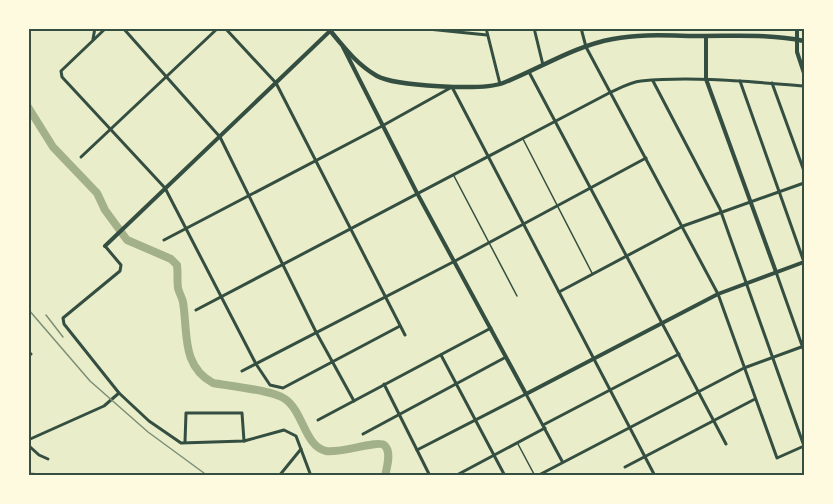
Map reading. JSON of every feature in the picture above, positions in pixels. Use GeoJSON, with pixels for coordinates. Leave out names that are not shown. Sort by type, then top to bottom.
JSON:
{"type":"FeatureCollection","features":[{"type":"Feature","properties":{"kind":"main road"},"geometry":{"type":"LineString","coordinates":[[330,29],[343,47],[366,69],[386,81],[482,88],[500,84],[586,47],[611,39],[652,33],[706,36],[716,33],[804,41]]}},
{"type":"Feature","properties":{"kind":"street"},"geometry":{"type":"LineString","coordinates":[[93,41],[95,28]]}},
{"type":"Feature","properties":{"kind":"street"},"geometry":{"type":"LineString","coordinates":[[106,28],[61,71],[62,77],[165,188],[256,364],[270,385],[283,388],[400,326]]}},
{"type":"Feature","properties":{"kind":"street"},"geometry":{"type":"LineString","coordinates":[[123,28],[220,137],[316,332],[354,401]]}},
{"type":"Feature","properties":{"kind":"street"},"geometry":{"type":"LineString","coordinates":[[81,157],[218,28]]}},
{"type":"Feature","properties":{"kind":"street"},"geometry":{"type":"LineString","coordinates":[[225,28],[276,83],[405,335]]}},
{"type":"Feature","properties":{"kind":"street"},"geometry":{"type":"LineString","coordinates":[[418,28],[487,35]]}},
{"type":"Feature","properties":{"kind":"street"},"geometry":{"type":"LineString","coordinates":[[486,28],[500,84]]}},
{"type":"Feature","properties":{"kind":"street"},"geometry":{"type":"LineString","coordinates":[[534,28],[543,65]]}},
{"type":"Feature","properties":{"kind":"street"},"geometry":{"type":"LineString","coordinates":[[581,28],[586,47],[718,294],[777,458],[804,446],[721,213],[653,81]]}},
{"type":"Feature","properties":{"kind":"street"},"geometry":{"type":"LineString","coordinates":[[797,28],[797,52],[804,73]]}},
{"type":"Feature","properties":{"kind":"street"},"geometry":{"type":"LineString","coordinates":[[311,476],[296,436],[284,430],[244,441],[181,442],[148,421],[119,393],[64,324],[63,318],[120,271],[121,265],[105,246],[111,239],[220,137],[330,29]]}},
{"type":"Feature","properties":{"kind":"street"},"geometry":{"type":"LineString","coordinates":[[536,476],[744,368],[804,348],[706,79],[706,36]]}},
{"type":"Feature","properties":{"kind":"street"},"geometry":{"type":"LineString","coordinates":[[343,47],[417,193],[563,462]]}},
{"type":"Feature","properties":{"kind":"street"},"geometry":{"type":"LineString","coordinates":[[529,72],[726,444]]}},
{"type":"Feature","properties":{"kind":"street"},"geometry":{"type":"LineString","coordinates":[[196,310],[610,92],[634,83],[706,79],[804,86]]}},
{"type":"Feature","properties":{"kind":"street"},"geometry":{"type":"LineString","coordinates":[[417,450],[718,294],[804,262],[740,81]]}},
{"type":"Feature","properties":{"kind":"street"},"geometry":{"type":"LineString","coordinates":[[772,83],[804,171]]}},
{"type":"Feature","properties":{"kind":"street"},"geometry":{"type":"LineString","coordinates":[[164,240],[452,87],[655,476]]}},
{"type":"Feature","properties":{"kind":"street"},"geometry":{"type":"LineString","coordinates":[[242,371],[455,261],[646,158]]}},
{"type":"Feature","properties":{"kind":"street"},"geometry":{"type":"LineString","coordinates":[[560,292],[683,226],[804,183]]}},
{"type":"Feature","properties":{"kind":"street"},"geometry":{"type":"LineString","coordinates":[[318,420],[491,328]]}},
{"type":"Feature","properties":{"kind":"street"},"geometry":{"type":"LineString","coordinates":[[455,476],[679,354]]}},
{"type":"Feature","properties":{"kind":"street"},"geometry":{"type":"LineString","coordinates":[[441,355],[505,476]]}},
{"type":"Feature","properties":{"kind":"street"},"geometry":{"type":"LineString","coordinates":[[363,434],[506,357]]}},
{"type":"Feature","properties":{"kind":"street"},"geometry":{"type":"LineString","coordinates":[[384,384],[430,476]]}},
{"type":"Feature","properties":{"kind":"street"},"geometry":{"type":"LineString","coordinates":[[28,440],[104,406],[119,393]]}},
{"type":"Feature","properties":{"kind":"street"},"geometry":{"type":"LineString","coordinates":[[625,467],[755,399]]}},
{"type":"Feature","properties":{"kind":"street"},"geometry":{"type":"LineString","coordinates":[[185,442],[186,413],[242,413],[244,441]]}},
{"type":"Feature","properties":{"kind":"street"},"geometry":{"type":"LineString","coordinates":[[28,445],[39,455],[48,459]]}},
{"type":"Feature","properties":{"kind":"street"},"geometry":{"type":"LineString","coordinates":[[279,476],[301,448]]}},
{"type":"Feature","properties":{"kind":"street"},"geometry":{"type":"LineString","coordinates":[[28,474],[57,476]]}},
{"type":"Feature","properties":{"kind":"lane"},"geometry":{"type":"LineString","coordinates":[[523,139],[592,274]]}},
{"type":"Feature","properties":{"kind":"lane"},"geometry":{"type":"LineString","coordinates":[[453,175],[517,296]]}},
{"type":"Feature","properties":{"kind":"lane"},"geometry":{"type":"LineString","coordinates":[[518,443],[536,476]]}},
{"type":"Feature","properties":{"kind":"waterway"},"geometry":{"type":"LineString","coordinates":[[28,107],[53,147],[97,193],[105,210],[127,240],[171,259],[177,265],[178,288],[183,302],[188,347],[191,358],[203,376],[213,383],[261,391],[285,399],[296,412],[313,443],[326,451],[340,451],[374,444],[384,445],[388,451],[385,476]]}},
{"type":"Feature","properties":{"kind":"railway"},"geometry":{"type":"LineString","coordinates":[[28,309],[90,381],[148,432],[208,476]]}},
{"type":"Feature","properties":{"kind":"railway"},"geometry":{"type":"LineString","coordinates":[[46,315],[63,337]]}}]}
